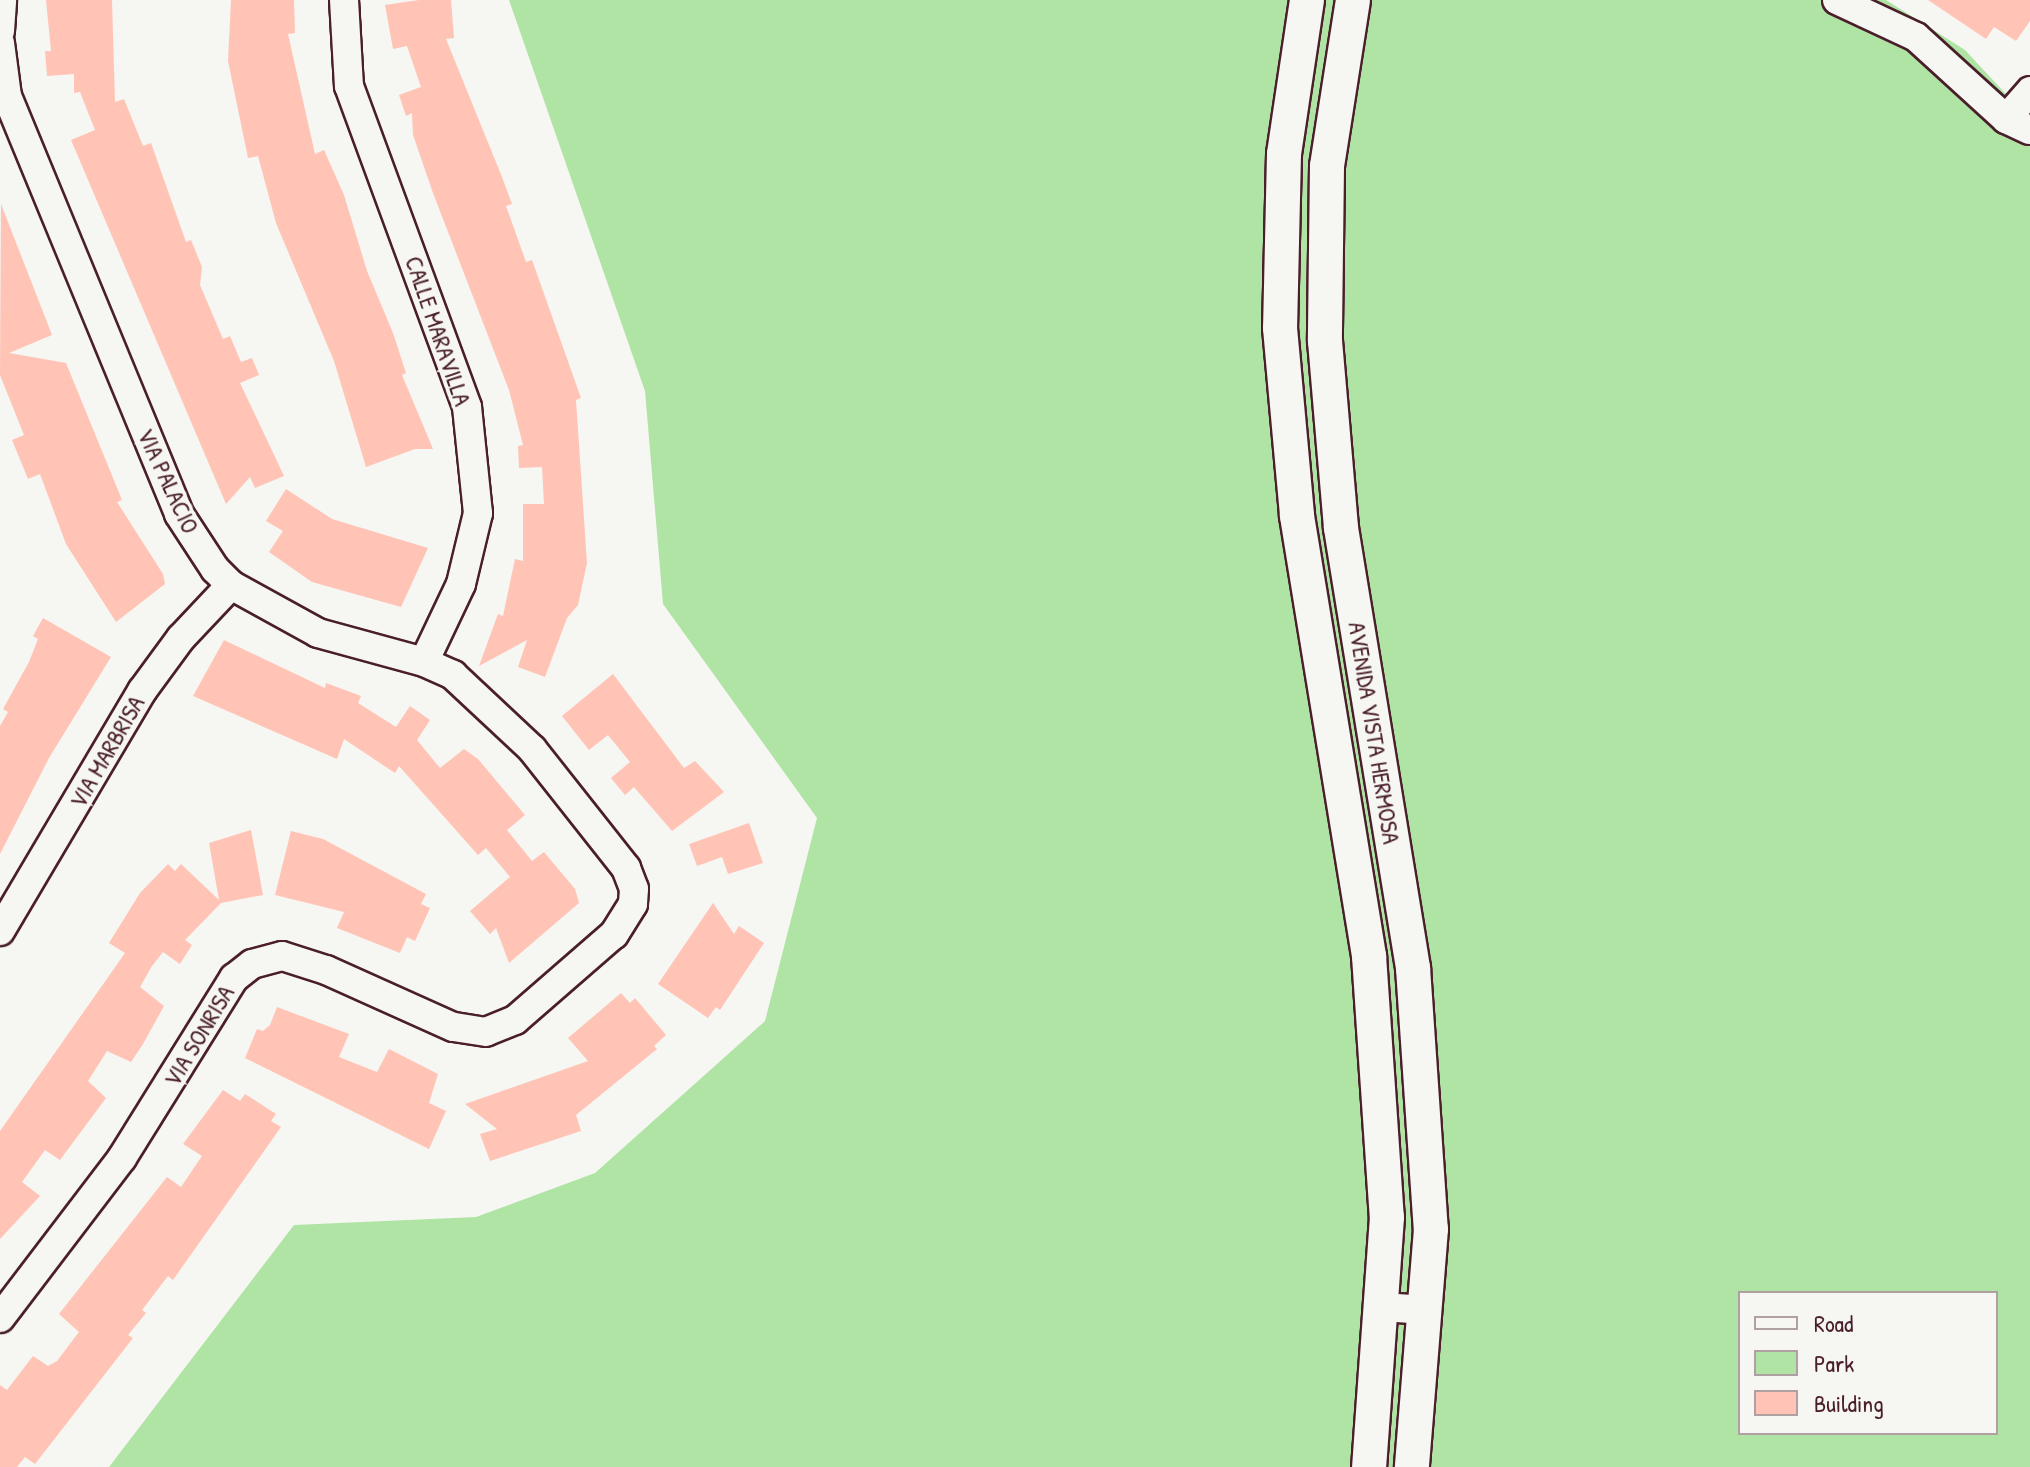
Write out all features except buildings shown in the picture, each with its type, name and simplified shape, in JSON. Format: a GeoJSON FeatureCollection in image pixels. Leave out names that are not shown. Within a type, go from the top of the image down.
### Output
{"type":"FeatureCollection","features":[{"type":"Feature","properties":{"kind":"main road","name":"AVENIDA VISTA HERMOSA"},"geometry":{"type":"LineString","coordinates":[[1307,0],[1284,154],[1280,328],[1297,516],[1369,956],[1387,1217],[1369,1467]]}},
{"type":"Feature","properties":{"kind":"main road","name":"AVENIDA VISTA HERMOSA"},"geometry":{"type":"LineString","coordinates":[[1353,0],[1327,166],[1325,341],[1341,528],[1413,968],[1431,1229],[1412,1467]]}},
{"type":"Feature","properties":{"kind":"street"},"geometry":{"type":"LineString","coordinates":[[0,31],[2,0]]}},
{"type":"Feature","properties":{"kind":"street","name":"CALLE MARAVILLA"},"geometry":{"type":"LineString","coordinates":[[344,0],[349,86],[467,407],[478,513],[461,584],[424,662]]}},
{"type":"Feature","properties":{"kind":"street"},"geometry":{"type":"LineString","coordinates":[[1837,0],[1916,37],[2018,125],[2030,91]]}},
{"type":"Feature","properties":{"kind":"street","name":"VIA PALACIO"},"geometry":{"type":"LineString","coordinates":[[0,43],[7,96],[179,514],[231,585],[318,633],[424,662],[453,675],[532,749],[626,868],[633,904]]}},
{"type":"Feature","properties":{"kind":"street","name":"VIA MARBRISA"},"geometry":{"type":"LineString","coordinates":[[0,931],[142,691],[181,638],[231,585]]}},
{"type":"Feature","properties":{"kind":"street","name":"VIA SONRISA"},"geometry":{"type":"LineString","coordinates":[[0,1318],[122,1158],[234,978],[252,964],[282,956],[326,970],[453,1027],[486,1032],[515,1020],[570,973],[614,934],[633,904]]}},
{"type":"Feature","properties":{"kind":"street"},"geometry":{"type":"LineString","coordinates":[[1382,1307],[1426,1310]]}},
{"type":"Feature","properties":{"kind":"green space"},"geometry":{"type":"Polygon","coordinates":[[[509,0],[1886,0],[1965,50],[2030,120],[2030,1467],[109,1467],[294,1225],[476,1217],[595,1173],[765,1021],[817,818],[663,604],[645,391],[509,0]]]}}]}
